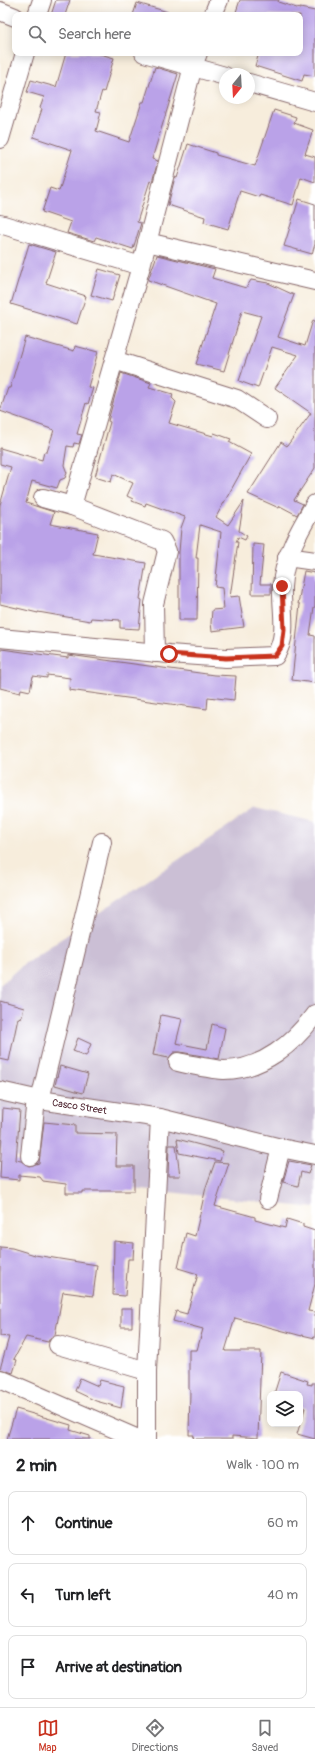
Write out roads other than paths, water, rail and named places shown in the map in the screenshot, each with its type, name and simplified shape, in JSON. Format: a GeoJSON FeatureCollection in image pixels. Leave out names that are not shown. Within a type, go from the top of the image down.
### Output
{"type":"FeatureCollection","features":[{"type":"Feature","properties":{"kind":"street"},"geometry":{"type":"LineString","coordinates":[[38,12],[42,0]]}},
{"type":"Feature","properties":{"kind":"street"},"geometry":{"type":"LineString","coordinates":[[214,12],[219,0]]}},
{"type":"Feature","properties":{"kind":"street"},"geometry":{"type":"LineString","coordinates":[[0,12],[12,15]]}},
{"type":"Feature","properties":{"kind":"street"},"geometry":{"type":"LineString","coordinates":[[0,139],[24,56]]}},
{"type":"Feature","properties":{"kind":"street"},"geometry":{"type":"LineString","coordinates":[[166,56],[195,60],[219,73]]}},
{"type":"Feature","properties":{"kind":"street"},"geometry":{"type":"LineString","coordinates":[[72,506],[141,266],[195,60]]}},
{"type":"Feature","properties":{"kind":"street"},"geometry":{"type":"LineString","coordinates":[[255,85],[315,102]]}},
{"type":"Feature","properties":{"kind":"street"},"geometry":{"type":"LineString","coordinates":[[0,224],[141,266]]}},
{"type":"Feature","properties":{"kind":"street"},"geometry":{"type":"LineString","coordinates":[[147,242],[315,281]]}},
{"type":"Feature","properties":{"kind":"street"},"geometry":{"type":"LineString","coordinates":[[114,360],[237,399],[267,419]]}},
{"type":"Feature","properties":{"kind":"street"},"geometry":{"type":"LineString","coordinates":[[43,498],[72,506],[162,541],[167,551],[154,604],[155,653]]}},
{"type":"Feature","properties":{"kind":"street"},"geometry":{"type":"LineString","coordinates":[[0,638],[155,653],[226,658],[275,656],[282,646],[284,630],[282,586],[287,556],[315,504]]}},
{"type":"Feature","properties":{"kind":"street"},"geometry":{"type":"LineString","coordinates":[[287,556],[315,561]]}},
{"type":"Feature","properties":{"kind":"street"},"geometry":{"type":"LineString","coordinates":[[30,1156],[38,1099],[102,842]]}},
{"type":"Feature","properties":{"kind":"street"},"geometry":{"type":"LineString","coordinates":[[178,1062],[222,1070],[243,1068],[264,1062],[302,1032],[315,1014]]}},
{"type":"Feature","properties":{"kind":"street","name":"Casco Street"},"geometry":{"type":"LineString","coordinates":[[0,1091],[38,1099],[160,1118],[315,1155]]}},
{"type":"Feature","properties":{"kind":"street"},"geometry":{"type":"LineString","coordinates":[[147,1439],[147,1371],[160,1118]]}},
{"type":"Feature","properties":{"kind":"street"},"geometry":{"type":"LineString","coordinates":[[268,1199],[281,1148]]}},
{"type":"Feature","properties":{"kind":"street"},"geometry":{"type":"LineString","coordinates":[[58,1345],[147,1371]]}},
{"type":"Feature","properties":{"kind":"street"},"geometry":{"type":"LineString","coordinates":[[0,1379],[138,1439]]}}]}
